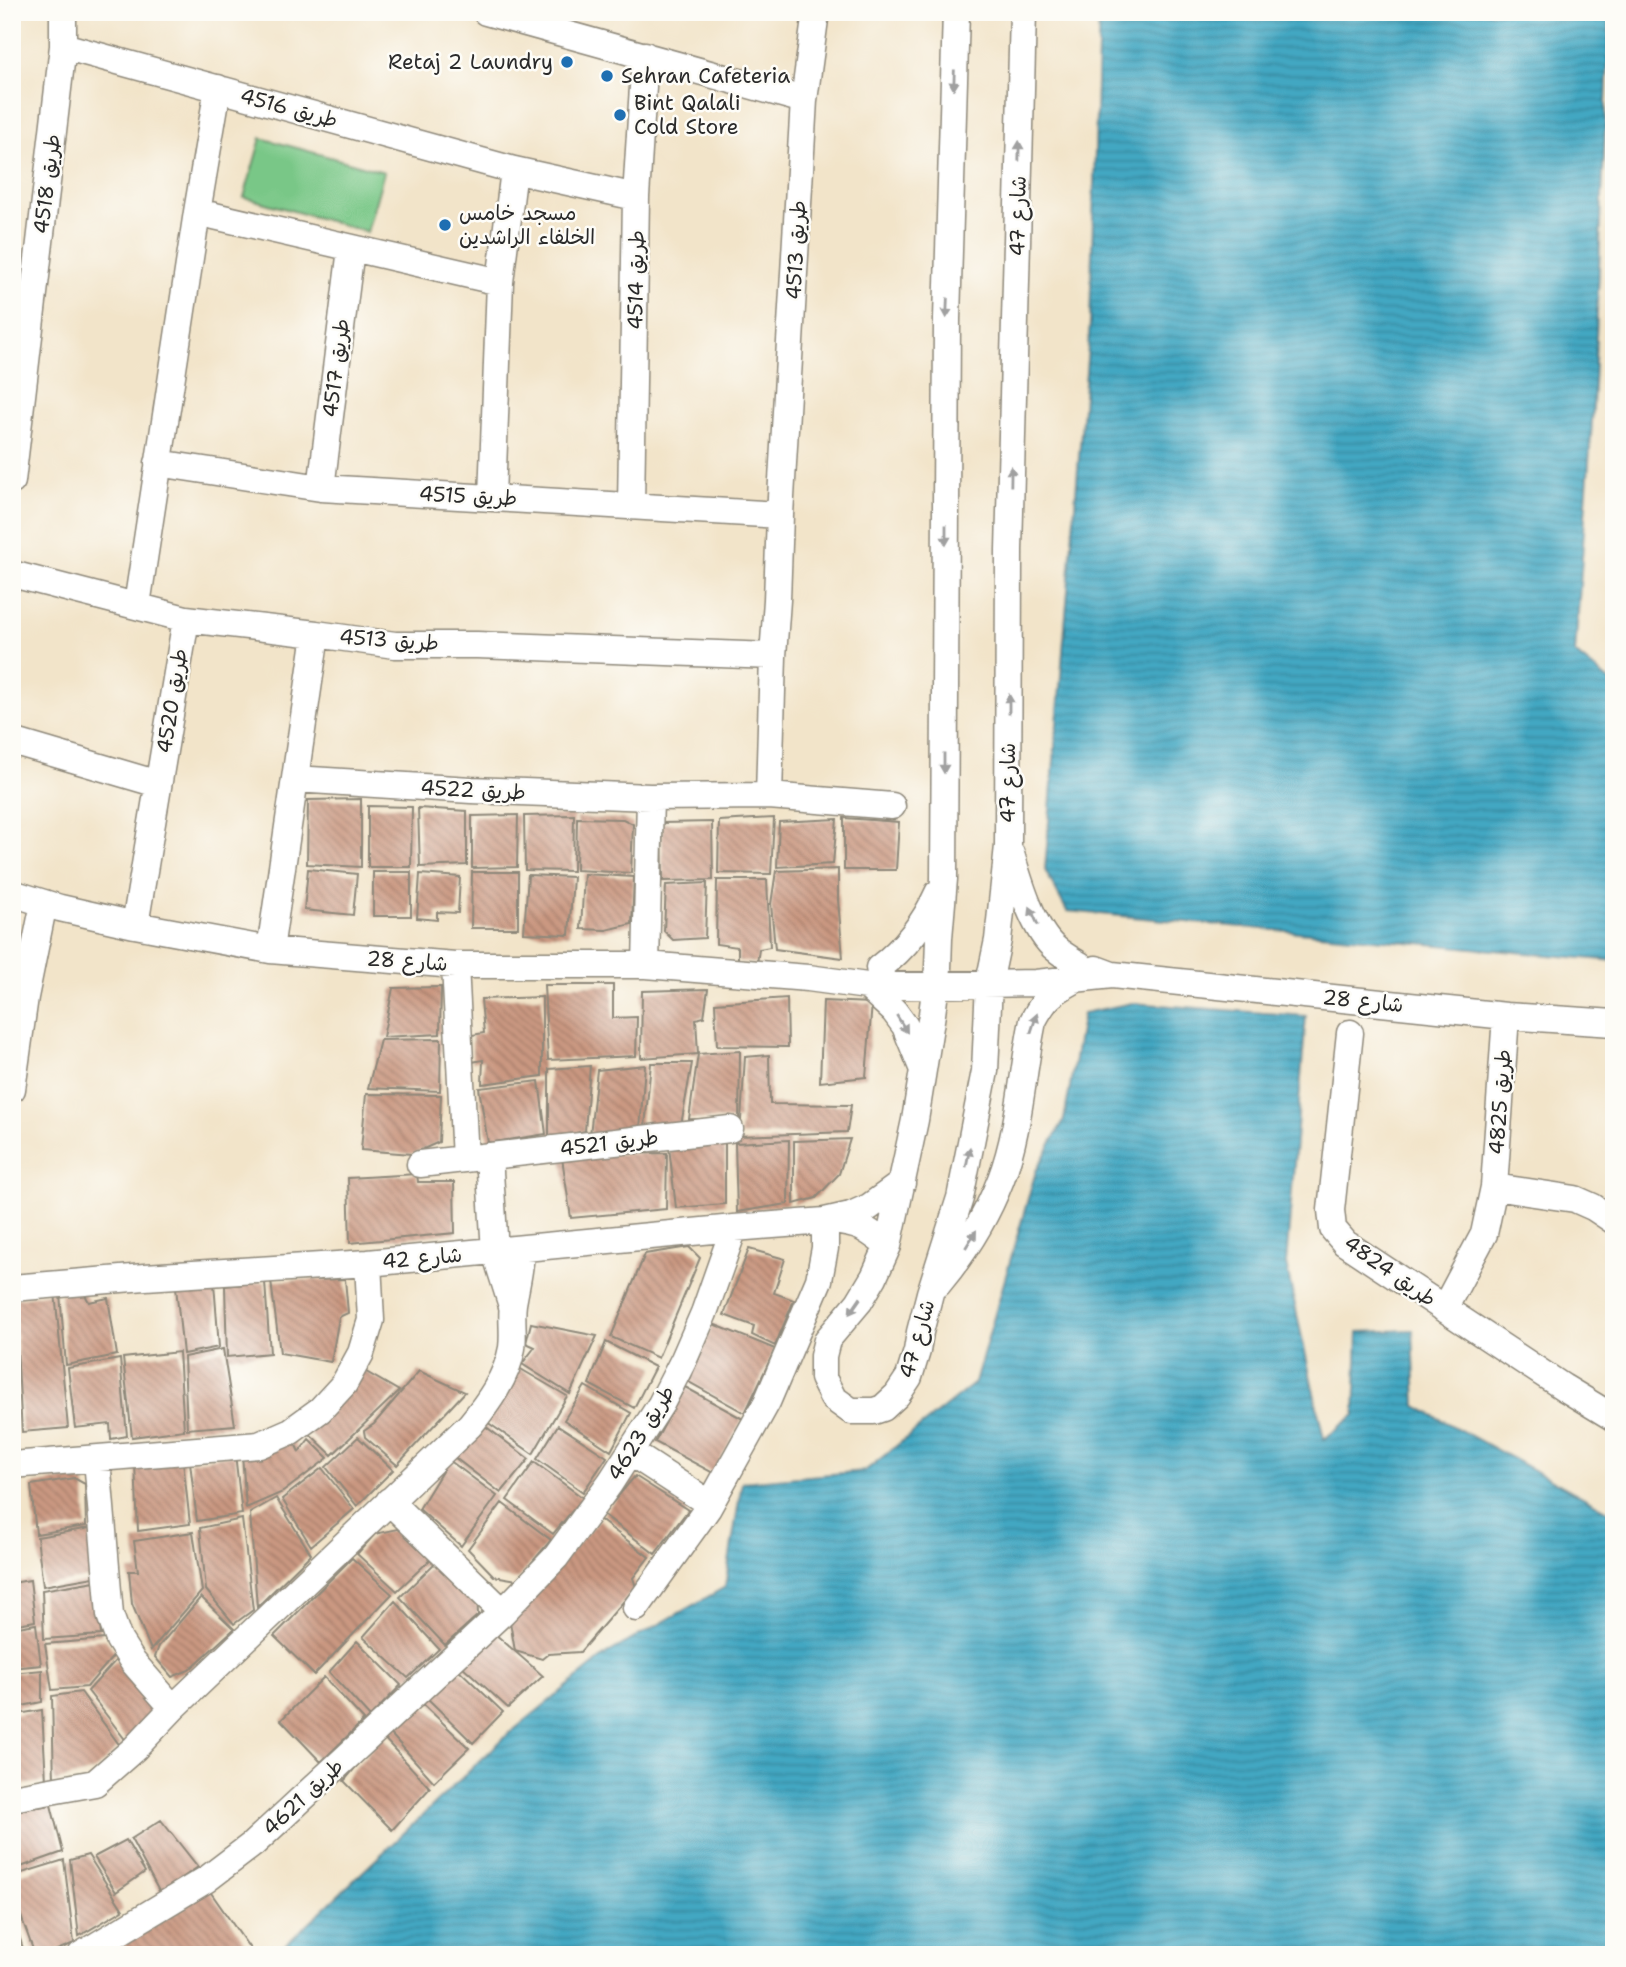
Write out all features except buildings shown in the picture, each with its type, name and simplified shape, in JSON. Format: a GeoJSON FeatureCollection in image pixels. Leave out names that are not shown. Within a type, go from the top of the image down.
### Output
{"type":"FeatureCollection","features":[{"type":"Feature","properties":{"kind":"street","name":"طريق 4518"},"geometry":{"type":"LineString","coordinates":[[12,481],[63,47],[63,12]]}},
{"type":"Feature","properties":{"kind":"street","name":"طريق 4513"},"geometry":{"type":"LineString","coordinates":[[769,796],[772,656],[804,100],[816,12]]}},
{"type":"Feature","properties":{"kind":"street","name":"شارع 47"},"geometry":{"type":"LineString","coordinates":[[956,12],[947,319],[944,879],[937,977],[923,1071],[888,1246],[864,1293],[827,1340],[823,1356],[823,1378],[833,1398],[852,1411],[874,1411],[883,1408],[898,1395],[909,1377],[918,1351],[930,1293],[960,1198],[985,1071],[991,975],[999,940],[1008,846],[1009,550],[1023,12]]}},
{"type":"Feature","properties":{"kind":"street"},"geometry":{"type":"LineString","coordinates":[[494,14],[804,100]]}},
{"type":"Feature","properties":{"kind":"street","name":"طريق 4516"},"geometry":{"type":"LineString","coordinates":[[63,47],[514,170],[636,197]]}},
{"type":"Feature","properties":{"kind":"street","name":"طريق 4514"},"geometry":{"type":"LineString","coordinates":[[631,506],[636,197],[645,55]]}},
{"type":"Feature","properties":{"kind":"street"},"geometry":{"type":"LineString","coordinates":[[136,605],[218,88]]}},
{"type":"Feature","properties":{"kind":"street"},"geometry":{"type":"LineString","coordinates":[[492,497],[500,282],[514,170]]}},
{"type":"Feature","properties":{"kind":"street"},"geometry":{"type":"LineString","coordinates":[[197,212],[500,282]]}},
{"type":"Feature","properties":{"kind":"street","name":"طريق 4517"},"geometry":{"type":"LineString","coordinates":[[321,488],[351,249]]}},
{"type":"Feature","properties":{"kind":"street","name":"طريق 4515"},"geometry":{"type":"LineString","coordinates":[[158,463],[321,488],[780,515]]}},
{"type":"Feature","properties":{"kind":"street","name":"طريق 4513"},"geometry":{"type":"LineString","coordinates":[[12,574],[186,619],[395,645],[477,645],[772,656]]}},
{"type":"Feature","properties":{"kind":"street","name":"طريق 4520"},"geometry":{"type":"LineString","coordinates":[[135,925],[186,619]]}},
{"type":"Feature","properties":{"kind":"street"},"geometry":{"type":"LineString","coordinates":[[270,950],[316,634]]}},
{"type":"Feature","properties":{"kind":"street","name":"طريق 4520"},"geometry":{"type":"LineString","coordinates":[[12,741],[158,784]]}},
{"type":"Feature","properties":{"kind":"street","name":"طريق 4522"},"geometry":{"type":"LineString","coordinates":[[295,779],[650,797],[769,796],[892,806]]}},
{"type":"Feature","properties":{"kind":"street"},"geometry":{"type":"LineString","coordinates":[[646,965],[650,797]]}},
{"type":"Feature","properties":{"kind":"street"},"geometry":{"type":"LineString","coordinates":[[930,1293],[960,1258],[984,1219],[1002,1177],[1013,1133],[1033,1021],[1040,1006],[1051,993],[1078,972],[1040,929],[1021,886],[1008,846]]}},
{"type":"Feature","properties":{"kind":"street"},"geometry":{"type":"LineString","coordinates":[[923,1071],[905,1026],[873,977],[908,942],[922,923],[944,879]]}},
{"type":"Feature","properties":{"kind":"street","name":"شارع 28"},"geometry":{"type":"LineString","coordinates":[[12,893],[135,925],[270,950],[455,965],[646,965],[808,978],[991,975],[1025,968],[1506,1016],[1614,1023]]}},
{"type":"Feature","properties":{"kind":"street"},"geometry":{"type":"LineString","coordinates":[[12,1089],[25,997],[44,903]]}},
{"type":"Feature","properties":{"kind":"street"},"geometry":{"type":"LineString","coordinates":[[455,965],[477,1158],[495,1252],[513,1307]]}},
{"type":"Feature","properties":{"kind":"street","name":"طريق 4825"},"geometry":{"type":"LineString","coordinates":[[1444,1309],[1484,1234],[1494,1187],[1506,1016]]}},
{"type":"Feature","properties":{"kind":"street","name":"طريق 4824"},"geometry":{"type":"LineString","coordinates":[[1350,1033],[1331,1210],[1333,1229],[1345,1243],[1614,1418]]}},
{"type":"Feature","properties":{"kind":"street","name":"طريق 4521"},"geometry":{"type":"LineString","coordinates":[[420,1164],[730,1129]]}},
{"type":"Feature","properties":{"kind":"street","name":"شارع 42"},"geometry":{"type":"LineString","coordinates":[[829,1221],[869,1207],[902,1183]]}},
{"type":"Feature","properties":{"kind":"street"},"geometry":{"type":"LineString","coordinates":[[1494,1187],[1576,1199],[1614,1221]]}},
{"type":"Feature","properties":{"kind":"street"},"geometry":{"type":"LineString","coordinates":[[636,1608],[710,1504],[766,1402],[819,1280],[829,1221]]}},
{"type":"Feature","properties":{"kind":"street","name":"شارع 42"},"geometry":{"type":"LineString","coordinates":[[12,1288],[368,1263],[829,1221],[865,1228],[888,1246]]}},
{"type":"Feature","properties":{"kind":"street","name":"طريق 4623"},"geometry":{"type":"LineString","coordinates":[[503,1612],[556,1557],[611,1483],[661,1404],[704,1313],[734,1228]]}},
{"type":"Feature","properties":{"kind":"street"},"geometry":{"type":"LineString","coordinates":[[12,1798],[95,1783],[135,1748],[173,1708],[470,1425],[495,1390],[512,1351],[513,1307],[521,1249]]}},
{"type":"Feature","properties":{"kind":"street"},"geometry":{"type":"LineString","coordinates":[[12,1465],[259,1445],[291,1431],[320,1410],[336,1393],[361,1353],[372,1320],[368,1263]]}},
{"type":"Feature","properties":{"kind":"street"},"geometry":{"type":"LineString","coordinates":[[631,1452],[710,1504]]}},
{"type":"Feature","properties":{"kind":"street"},"geometry":{"type":"LineString","coordinates":[[97,1459],[110,1615],[119,1640],[133,1662],[173,1708]]}},
{"type":"Feature","properties":{"kind":"street"},"geometry":{"type":"LineString","coordinates":[[389,1501],[503,1612]]}},
{"type":"Feature","properties":{"kind":"street","name":"طريق 4621"},"geometry":{"type":"LineString","coordinates":[[81,1955],[207,1879],[253,1843],[503,1612]]}},
{"type":"Feature","properties":{"kind":"green space"},"geometry":{"type":"Polygon","coordinates":[[[261,138],[384,172],[367,232],[244,197],[261,138]]]}},
{"type":"Feature","properties":{"kind":"water"},"geometry":{"type":"Polygon","coordinates":[[[1099,12],[1610,12],[1593,408],[1575,653],[1614,685],[1614,961],[1067,911],[1045,870],[1090,323],[1099,12]]]}},
{"type":"Feature","properties":{"kind":"water"},"geometry":{"type":"Polygon","coordinates":[[[1132,1003],[1306,1016],[1286,1264],[1324,1439],[1355,1415],[1358,1332],[1413,1330],[1416,1406],[1614,1514],[1614,1955],[275,1955],[505,1737],[608,1653],[725,1587],[742,1482],[865,1471],[975,1383],[1036,1171],[1064,1120],[1083,1013],[1132,1003]]]}},
{"type":"Feature","properties":{"kind":"place","name":"Retaj 2 Laundry"},"geometry":{"type":"Point","coordinates":[567,62]}},
{"type":"Feature","properties":{"kind":"place","name":"Sehran Cafeteria"},"geometry":{"type":"Point","coordinates":[607,76]}},
{"type":"Feature","properties":{"kind":"place","name":"Bint Qalali Cold Store"},"geometry":{"type":"Point","coordinates":[620,115]}},
{"type":"Feature","properties":{"kind":"place","name":"مسجد خامس الخلفاء الراشدين"},"geometry":{"type":"Point","coordinates":[445,225]}}]}
